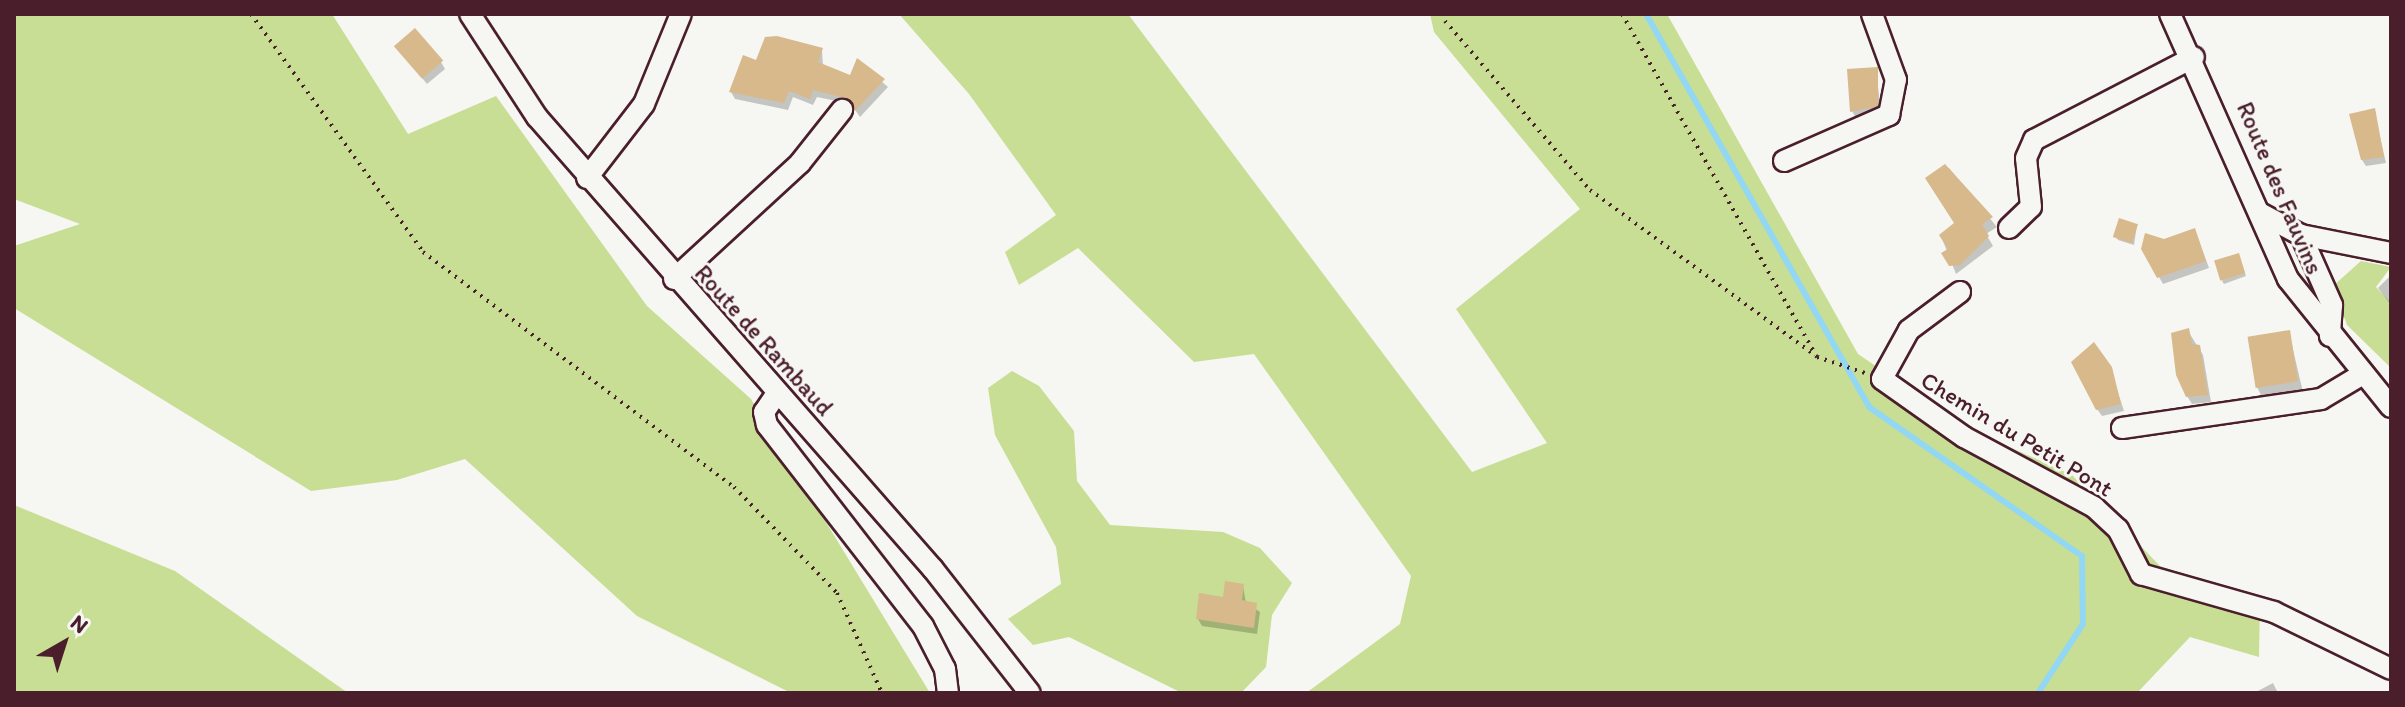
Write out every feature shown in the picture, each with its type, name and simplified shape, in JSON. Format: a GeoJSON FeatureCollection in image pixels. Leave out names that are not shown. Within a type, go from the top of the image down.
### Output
{"type":"FeatureCollection","features":[{"type":"Feature","properties":{"kind":"street","name":"Route de Rambaud"},"geometry":{"type":"LineString","coordinates":[[470,14],[505,74],[587,178],[777,393],[1030,693]]}},
{"type":"Feature","properties":{"kind":"street"},"geometry":{"type":"LineString","coordinates":[[587,178],[644,104],[681,14]]}},
{"type":"Feature","properties":{"kind":"street"},"geometry":{"type":"LineString","coordinates":[[1784,161],[1889,115],[1896,80],[1872,14]]}},
{"type":"Feature","properties":{"kind":"street","name":"Route des Fauvins"},"geometry":{"type":"LineString","coordinates":[[2170,14],[2194,57],[2288,279],[2330,336],[2391,407]]}},
{"type":"Feature","properties":{"kind":"street"},"geometry":{"type":"LineString","coordinates":[[2009,228],[2031,207],[2026,158],[2034,140],[2194,57]]}},
{"type":"Feature","properties":{"kind":"street"},"geometry":{"type":"LineString","coordinates":[[674,279],[800,163],[842,110]]}},
{"type":"Feature","properties":{"kind":"street"},"geometry":{"type":"LineString","coordinates":[[2260,213],[2301,235],[2391,253]]}},
{"type":"Feature","properties":{"kind":"street"},"geometry":{"type":"LineString","coordinates":[[2301,235],[2332,305],[2330,336]]}},
{"type":"Feature","properties":{"kind":"street","name":"Chemin du Petit Pont"},"geometry":{"type":"LineString","coordinates":[[1960,292],[1909,330],[1882,379],[1964,437],[2094,507],[2118,529],[2141,574],[2274,612],[2391,669]]}},
{"type":"Feature","properties":{"kind":"street"},"geometry":{"type":"LineString","coordinates":[[2122,428],[2321,399],[2363,374]]}},
{"type":"Feature","properties":{"kind":"street"},"geometry":{"type":"LineString","coordinates":[[777,393],[764,412],[767,425],[923,626],[945,669],[948,693]]}},
{"type":"Feature","properties":{"kind":"path"},"geometry":{"type":"LineString","coordinates":[[251,14],[423,252],[734,487],[837,593],[882,693]]}},
{"type":"Feature","properties":{"kind":"path"},"geometry":{"type":"LineString","coordinates":[[1622,14],[1817,357]]}},
{"type":"Feature","properties":{"kind":"path"},"geometry":{"type":"LineString","coordinates":[[1445,21],[1590,190],[1817,357],[1858,370]]}},
{"type":"Feature","properties":{"kind":"green space"},"geometry":{"type":"Polygon","coordinates":[[[14,14],[332,14],[408,134],[496,96],[647,306],[751,399],[930,693],[791,693],[637,616],[465,459],[397,480],[311,491],[14,308],[14,246],[80,224],[14,199],[14,14]]]}},
{"type":"Feature","properties":{"kind":"green space"},"geometry":{"type":"Polygon","coordinates":[[[899,14],[1128,14],[1472,472],[1547,443],[1456,309],[1580,209],[1434,32],[1430,14],[1667,14],[1858,354],[1965,427],[2072,475],[2160,566],[2260,600],[2259,657],[2190,637],[2137,693],[1306,693],[1400,624],[1411,576],[1254,354],[1194,362],[1078,248],[1019,285],[1005,252],[1056,215],[969,94],[899,14]]]}},
{"type":"Feature","properties":{"kind":"green space"},"geometry":{"type":"Polygon","coordinates":[[[2361,261],[2391,267],[2376,287],[2391,303],[2391,368],[2347,325],[2333,286],[2361,261]]]}},
{"type":"Feature","properties":{"kind":"green space"},"geometry":{"type":"Polygon","coordinates":[[[1012,371],[1039,386],[1074,431],[1077,481],[1110,525],[1223,532],[1260,548],[1292,583],[1272,615],[1266,667],[1241,693],[1182,693],[1069,637],[1033,645],[1008,619],[1061,584],[1056,547],[995,435],[988,388],[1012,371]]]}},
{"type":"Feature","properties":{"kind":"green space"},"geometry":{"type":"Polygon","coordinates":[[[14,505],[175,571],[348,693],[14,693],[14,505]]]}},
{"type":"Feature","properties":{"kind":"building"},"geometry":{"type":"Polygon","coordinates":[[[415,28],[443,60],[422,79],[394,46],[415,28]]]}},
{"type":"Feature","properties":{"kind":"building"},"geometry":{"type":"Polygon","coordinates":[[[777,36],[823,48],[818,62],[850,75],[857,58],[885,79],[855,111],[849,99],[813,90],[810,99],[789,91],[784,103],[729,92],[743,55],[756,60],[765,37],[777,36]]]}},
{"type":"Feature","properties":{"kind":"building"},"geometry":{"type":"Polygon","coordinates":[[[1878,67],[1878,106],[1850,112],[1847,69],[1878,67]]]}},
{"type":"Feature","properties":{"kind":"building"},"geometry":{"type":"Polygon","coordinates":[[[2375,108],[2384,157],[2361,160],[2349,114],[2375,108]]]}},
{"type":"Feature","properties":{"kind":"building"},"geometry":{"type":"Polygon","coordinates":[[[1945,164],[1993,217],[1982,224],[1989,236],[1960,265],[1949,266],[1941,253],[1948,249],[1939,235],[1954,223],[1925,178],[1945,164]]]}},
{"type":"Feature","properties":{"kind":"building"},"geometry":{"type":"Polygon","coordinates":[[[2119,218],[2138,224],[2132,243],[2113,237],[2119,218]]]}},
{"type":"Feature","properties":{"kind":"building"},"geometry":{"type":"Polygon","coordinates":[[[2195,228],[2206,261],[2157,278],[2141,249],[2145,233],[2164,239],[2195,228]]]}},
{"type":"Feature","properties":{"kind":"building"},"geometry":{"type":"Polygon","coordinates":[[[2239,253],[2245,273],[2220,281],[2214,261],[2239,253]]]}},
{"type":"Feature","properties":{"kind":"building"},"geometry":{"type":"Polygon","coordinates":[[[2189,328],[2192,344],[2200,345],[2208,395],[2186,397],[2176,375],[2171,333],[2189,328]]]}},
{"type":"Feature","properties":{"kind":"building"},"geometry":{"type":"Polygon","coordinates":[[[2290,330],[2298,381],[2256,388],[2248,337],[2290,330]]]}},
{"type":"Feature","properties":{"kind":"building"},"geometry":{"type":"Polygon","coordinates":[[[2094,342],[2112,367],[2121,404],[2096,410],[2071,362],[2094,342]]]}},
{"type":"Feature","properties":{"kind":"building"},"geometry":{"type":"Polygon","coordinates":[[[1225,581],[1244,584],[1242,600],[1257,603],[1254,628],[1196,619],[1199,593],[1223,597],[1225,581]]]}},
{"type":"Feature","properties":{"kind":"waterway"},"geometry":{"type":"LineString","coordinates":[[1646,14],[1869,407],[2082,556],[2083,624],[2038,693]]}}]}
